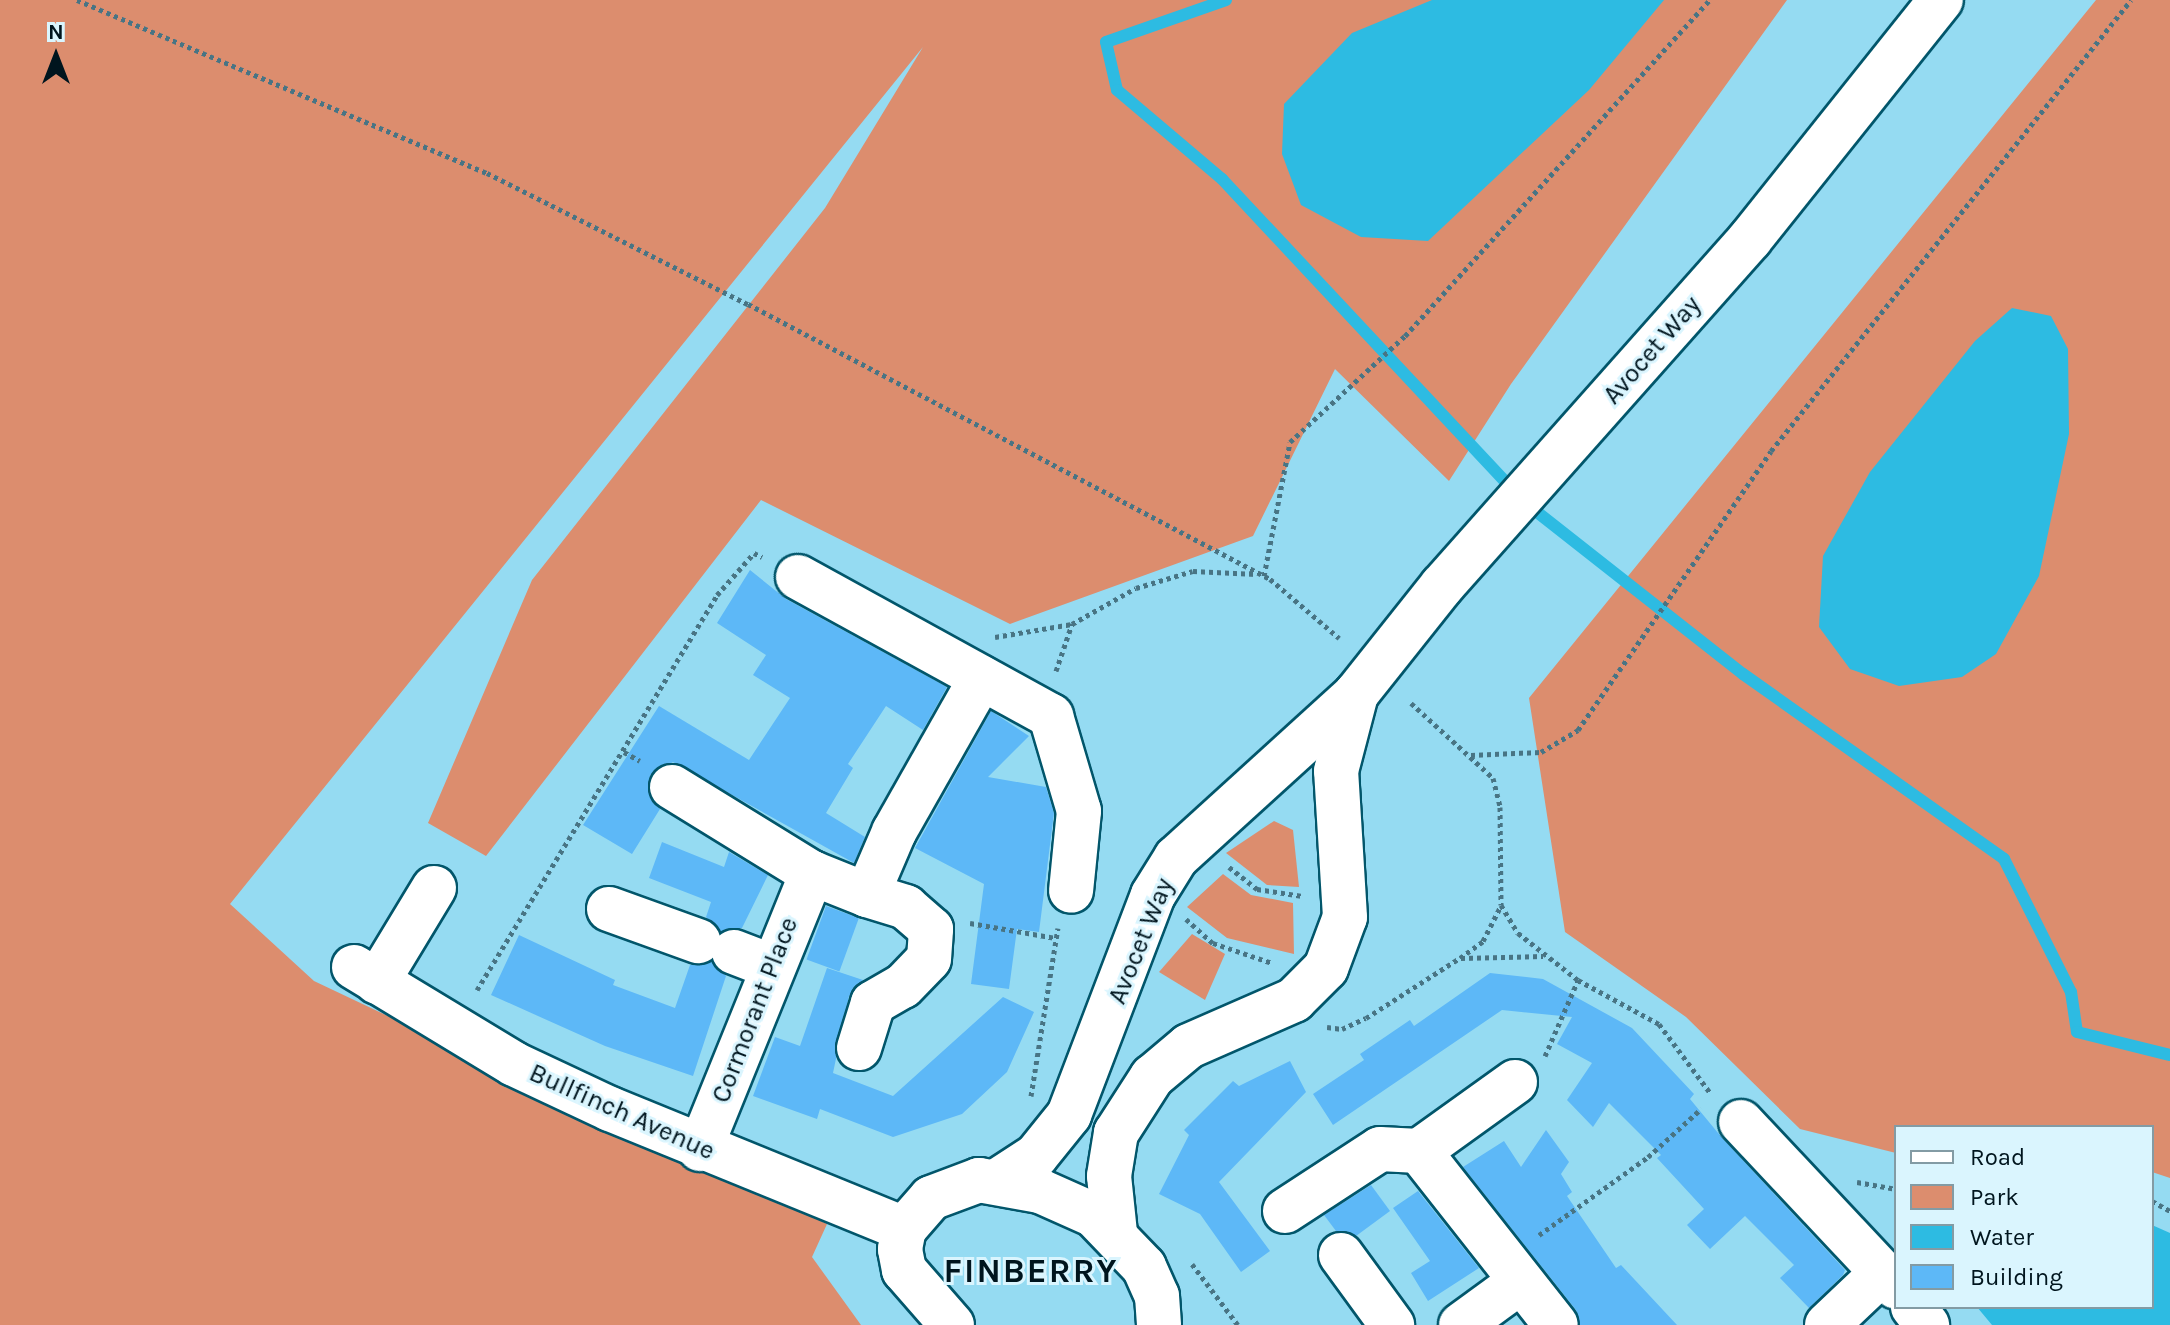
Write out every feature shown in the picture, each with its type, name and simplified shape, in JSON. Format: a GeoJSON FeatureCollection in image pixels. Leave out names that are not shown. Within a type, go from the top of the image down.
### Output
{"type":"FeatureCollection","features":[{"type":"Feature","properties":{"kind":"street","name":"Avocet Way"},"geometry":{"type":"LineString","coordinates":[[999,1180],[1036,1156],[1069,1115],[1153,895],[1198,834],[1356,694],[1442,586],[1750,239],[1941,0]]}},
{"type":"Feature","properties":{"kind":"street"},"geometry":{"type":"LineString","coordinates":[[798,577],[942,660],[1051,716],[1079,811],[1071,891]]}},
{"type":"Feature","properties":{"kind":"street"},"geometry":{"type":"LineString","coordinates":[[867,895],[894,832],[981,678]]}},
{"type":"Feature","properties":{"kind":"street","name":"Avocet Way"},"geometry":{"type":"LineString","coordinates":[[1115,1233],[1109,1176],[1116,1133],[1152,1077],[1189,1046],[1294,1000],[1326,968],[1342,933],[1345,886],[1336,771],[1356,694]]}},
{"type":"Feature","properties":{"kind":"street"},"geometry":{"type":"LineString","coordinates":[[672,787],[812,873],[906,907],[931,929],[929,959],[903,986],[873,1003],[859,1048]]}},
{"type":"Feature","properties":{"kind":"street","name":"Cormorant Place"},"geometry":{"type":"LineString","coordinates":[[700,1149],[734,953],[812,873]]}},
{"type":"Feature","properties":{"kind":"street","name":"Bullfinch Avenue"},"geometry":{"type":"LineString","coordinates":[[434,888],[366,975],[514,1064],[700,1149],[904,1229]]}},
{"type":"Feature","properties":{"kind":"street"},"geometry":{"type":"LineString","coordinates":[[609,909],[734,953]]}},
{"type":"Feature","properties":{"kind":"street"},"geometry":{"type":"LineString","coordinates":[[1285,1211],[1380,1149],[1419,1151],[1515,1082]]}},
{"type":"Feature","properties":{"kind":"street"},"geometry":{"type":"LineString","coordinates":[[1728,1112],[1890,1280],[1827,1325]]}},
{"type":"Feature","properties":{"kind":"street"},"geometry":{"type":"LineString","coordinates":[[1419,1151],[1556,1325]]}},
{"type":"Feature","properties":{"kind":"street"},"geometry":{"type":"LineString","coordinates":[[952,1325],[904,1270],[904,1229],[931,1198],[979,1180],[999,1180],[1067,1201],[1115,1233],[1134,1252],[1157,1296],[1159,1325]]}},
{"type":"Feature","properties":{"kind":"street"},"geometry":{"type":"LineString","coordinates":[[1341,1255],[1392,1325]]}},
{"type":"Feature","properties":{"kind":"street"},"geometry":{"type":"LineString","coordinates":[[1461,1325],[1512,1272]]}},
{"type":"Feature","properties":{"kind":"street"},"geometry":{"type":"LineString","coordinates":[[1915,1309],[1927,1325]]}},
{"type":"Feature","properties":{"kind":"path"},"geometry":{"type":"LineString","coordinates":[[77,0],[487,173],[1267,578],[1339,638]]}},
{"type":"Feature","properties":{"kind":"path"},"geometry":{"type":"LineString","coordinates":[[1267,578],[1290,442],[1405,336],[1710,0]]}},
{"type":"Feature","properties":{"kind":"path"},"geometry":{"type":"LineString","coordinates":[[1471,755],[1541,752],[1578,730],[1672,588],[1905,279],[2131,0]]}},
{"type":"Feature","properties":{"kind":"path"},"geometry":{"type":"LineString","coordinates":[[477,990],[717,595],[754,553],[798,577]]}},
{"type":"Feature","properties":{"kind":"path"},"geometry":{"type":"LineString","coordinates":[[942,660],[959,642],[1072,624],[1136,588],[1193,571],[1267,578]]}},
{"type":"Feature","properties":{"kind":"path"},"geometry":{"type":"LineString","coordinates":[[1051,716],[1056,667],[1072,624]]}},
{"type":"Feature","properties":{"kind":"path"},"geometry":{"type":"LineString","coordinates":[[1319,1018],[1342,1029],[1460,958],[1483,941],[1501,905],[1500,807],[1493,778],[1411,703]]}},
{"type":"Feature","properties":{"kind":"path"},"geometry":{"type":"LineString","coordinates":[[1198,834],[1237,874],[1270,893],[1305,896],[1345,886]]}},
{"type":"Feature","properties":{"kind":"path"},"geometry":{"type":"LineString","coordinates":[[1028,1094],[1048,1022],[1056,938],[1071,891]]}},
{"type":"Feature","properties":{"kind":"path"},"geometry":{"type":"LineString","coordinates":[[1153,895],[1213,943],[1269,962],[1326,968]]}},
{"type":"Feature","properties":{"kind":"path"},"geometry":{"type":"LineString","coordinates":[[1501,905],[1543,956],[1578,980],[1659,1024],[1728,1112]]}},
{"type":"Feature","properties":{"kind":"path"},"geometry":{"type":"LineString","coordinates":[[931,929],[948,919],[1056,938]]}},
{"type":"Feature","properties":{"kind":"path"},"geometry":{"type":"LineString","coordinates":[[1460,958],[1543,956]]}},
{"type":"Feature","properties":{"kind":"path"},"geometry":{"type":"LineString","coordinates":[[1515,1082],[1542,1064],[1578,980]]}},
{"type":"Feature","properties":{"kind":"path"},"geometry":{"type":"LineString","coordinates":[[1512,1272],[1648,1157],[1690,1115],[1728,1112]]}},
{"type":"Feature","properties":{"kind":"green space"},"geometry":{"type":"Polygon","coordinates":[[[0,0],[1787,0],[1511,384],[1449,481],[1335,369],[1253,536],[1010,624],[761,500],[486,856],[428,823],[532,580],[825,208],[923,47],[230,904],[314,981],[827,1224],[812,1257],[861,1325],[0,1325],[0,0]]]}},
{"type":"Feature","properties":{"kind":"green space"},"geometry":{"type":"Polygon","coordinates":[[[2096,0],[2170,0],[2170,1178],[2154,1173],[2154,1125],[1894,1125],[1894,1152],[1800,1129],[1686,1017],[1565,932],[1529,698],[2096,0]]]}},
{"type":"Feature","properties":{"kind":"green space"},"geometry":{"type":"Polygon","coordinates":[[[1274,821],[1293,830],[1299,887],[1267,885],[1226,853],[1274,821]]]}},
{"type":"Feature","properties":{"kind":"green space"},"geometry":{"type":"Polygon","coordinates":[[[1223,874],[1251,895],[1293,903],[1294,954],[1227,938],[1187,907],[1223,874]]]}},
{"type":"Feature","properties":{"kind":"green space"},"geometry":{"type":"Polygon","coordinates":[[[1192,934],[1225,954],[1205,1000],[1159,972],[1192,934]]]}},
{"type":"Feature","properties":{"kind":"water"},"geometry":{"type":"Polygon","coordinates":[[[1432,0],[1664,0],[1589,90],[1428,241],[1361,237],[1301,205],[1282,154],[1284,104],[1352,33],[1432,0]]]}},
{"type":"Feature","properties":{"kind":"water"},"geometry":{"type":"Polygon","coordinates":[[[2012,308],[2051,316],[2068,349],[2069,434],[2039,576],[1996,654],[1962,677],[1899,686],[1850,669],[1819,627],[1823,556],[1870,472],[1975,341],[2012,308]]]}},
{"type":"Feature","properties":{"kind":"water"},"geometry":{"type":"Polygon","coordinates":[[[2154,1226],[2170,1233],[2170,1325],[1992,1325],[1979,1309],[2154,1309],[2154,1226]]]}},
{"type":"Feature","properties":{"kind":"building"},"geometry":{"type":"Polygon","coordinates":[[[750,570],[786,599],[947,687],[923,730],[886,706],[848,764],[853,768],[826,813],[865,837],[854,863],[673,762],[650,775],[650,798],[660,809],[632,854],[583,825],[659,706],[749,760],[790,698],[753,675],[766,655],[717,623],[750,570]]]}},
{"type":"Feature","properties":{"kind":"building"},"geometry":{"type":"Polygon","coordinates":[[[991,711],[1029,736],[988,777],[1046,787],[1054,813],[1039,932],[1017,929],[1009,989],[971,984],[984,884],[915,848],[991,711]]]}},
{"type":"Feature","properties":{"kind":"building"},"geometry":{"type":"Polygon","coordinates":[[[662,842],[724,867],[729,852],[768,875],[742,928],[720,932],[706,917],[711,902],[649,878],[662,842]]]}},
{"type":"Feature","properties":{"kind":"building"},"geometry":{"type":"Polygon","coordinates":[[[826,906],[859,918],[839,972],[807,960],[826,906]]]}},
{"type":"Feature","properties":{"kind":"building"},"geometry":{"type":"Polygon","coordinates":[[[519,935],[615,980],[613,985],[675,1008],[690,965],[712,961],[726,976],[693,1076],[605,1046],[491,995],[519,935]]]}},
{"type":"Feature","properties":{"kind":"building"},"geometry":{"type":"Polygon","coordinates":[[[827,968],[863,980],[849,996],[833,1073],[893,1096],[1003,997],[1034,1012],[1007,1072],[962,1114],[893,1137],[820,1109],[817,1119],[753,1096],[775,1037],[800,1046],[827,968]]]}},
{"type":"Feature","properties":{"kind":"building"},"geometry":{"type":"Polygon","coordinates":[[[1490,973],[1543,979],[1632,1028],[1694,1094],[1690,1099],[1723,1139],[1845,1270],[1843,1275],[1809,1308],[1780,1278],[1794,1265],[1745,1216],[1710,1249],[1687,1225],[1704,1209],[1657,1158],[1661,1155],[1609,1103],[1593,1127],[1567,1100],[1592,1063],[1557,1044],[1572,1017],[1502,1010],[1333,1125],[1313,1094],[1364,1060],[1360,1054],[1410,1020],[1414,1026],[1490,973]]]}},
{"type":"Feature","properties":{"kind":"building"},"geometry":{"type":"Polygon","coordinates":[[[1290,1061],[1306,1092],[1219,1182],[1270,1251],[1241,1272],[1200,1214],[1159,1194],[1189,1135],[1184,1130],[1233,1081],[1239,1086],[1290,1061]]]}},
{"type":"Feature","properties":{"kind":"building"},"geometry":{"type":"Polygon","coordinates":[[[1546,1130],[1569,1162],[1561,1174],[1572,1192],[1567,1196],[1616,1268],[1621,1265],[1677,1325],[1580,1325],[1576,1310],[1463,1167],[1504,1141],[1521,1167],[1546,1130]]]}},
{"type":"Feature","properties":{"kind":"building"},"geometry":{"type":"Polygon","coordinates":[[[1371,1185],[1390,1211],[1356,1236],[1336,1231],[1324,1215],[1371,1185]]]}},
{"type":"Feature","properties":{"kind":"building"},"geometry":{"type":"Polygon","coordinates":[[[1418,1191],[1479,1268],[1428,1301],[1411,1273],[1430,1261],[1393,1208],[1418,1191]]]}},
{"type":"Feature","properties":{"kind":"waterway"},"geometry":{"type":"LineString","coordinates":[[1226,0],[1106,42],[1117,90],[1222,179],[1523,501],[1743,674],[2004,859],[2071,992],[2077,1032],[2170,1055]]}},
{"type":"Feature","properties":{"kind":"district","name":"FINBERRY"},"geometry":{"type":"Point","coordinates":[1031,1272]}}]}
